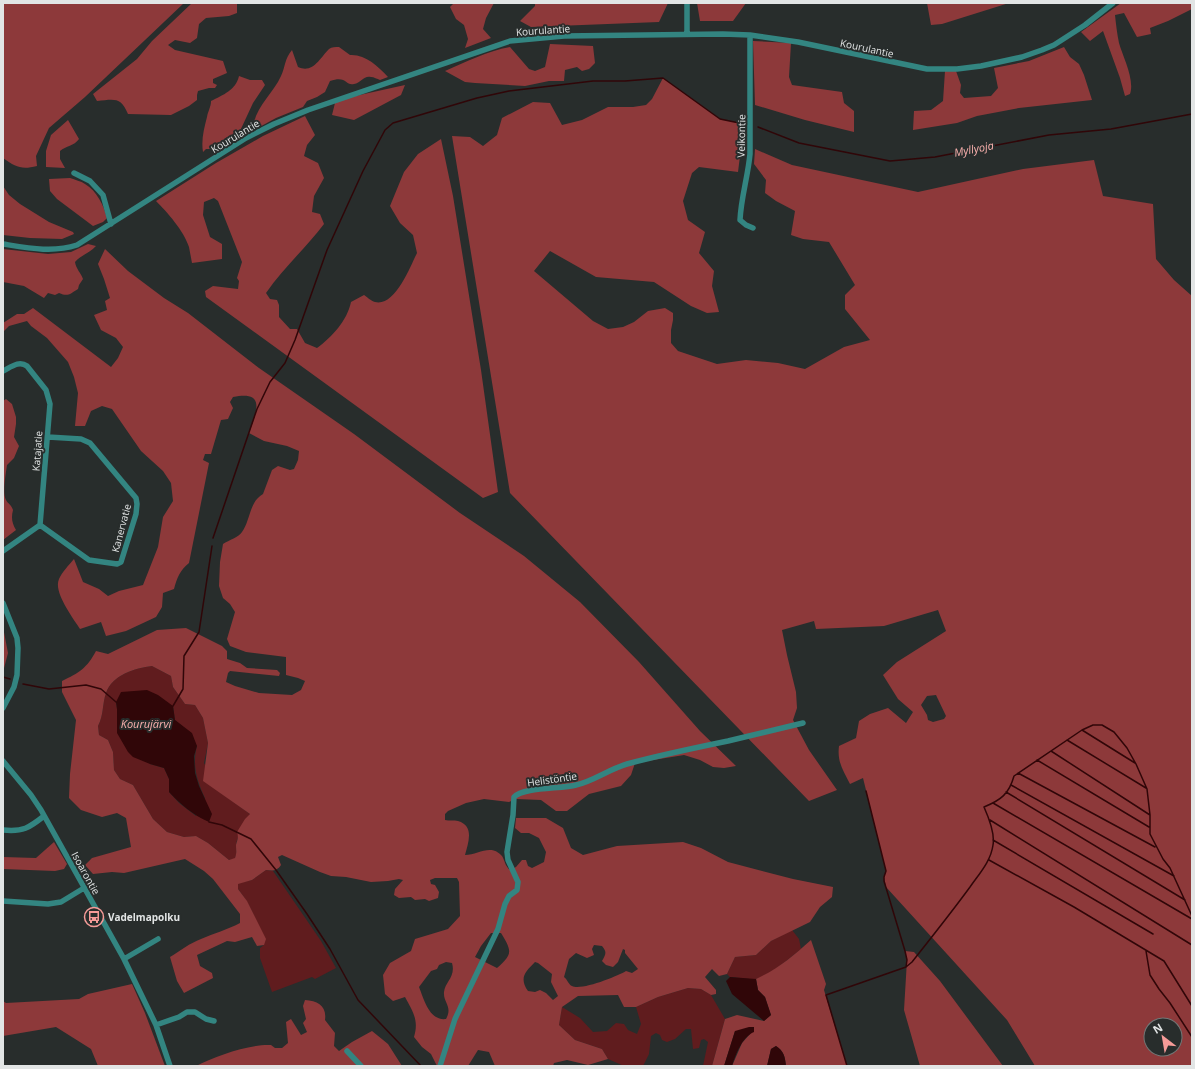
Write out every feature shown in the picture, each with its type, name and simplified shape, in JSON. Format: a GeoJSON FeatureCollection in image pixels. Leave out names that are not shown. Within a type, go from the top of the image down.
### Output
{"type":"FeatureCollection","features":[{"type":"Feature","properties":{"kind":"street"},"geometry":{"type":"LineString","coordinates":[[687,3],[687,34]]}},
{"type":"Feature","properties":{"kind":"street","name":"Kourulantie"},"geometry":{"type":"LineString","coordinates":[[3,244],[56,250],[67,248],[89,238],[246,138],[274,124],[308,110],[510,41],[564,36],[687,34],[750,35],[798,42],[927,69],[957,69],[1009,60],[1054,45],[1114,3]]}},
{"type":"Feature","properties":{"kind":"street","name":"Veikontie"},"geometry":{"type":"LineString","coordinates":[[750,35],[750,154],[740,220],[753,228]]}},
{"type":"Feature","properties":{"kind":"street"},"geometry":{"type":"LineString","coordinates":[[74,173],[90,181],[103,195],[111,224]]}},
{"type":"Feature","properties":{"kind":"street","name":"Katajatie"},"geometry":{"type":"LineString","coordinates":[[3,371],[16,364],[24,364],[27,366],[46,390],[50,404],[40,525]]}},
{"type":"Feature","properties":{"kind":"street","name":"Kanervatie"},"geometry":{"type":"LineString","coordinates":[[40,525],[89,560],[117,564],[121,562],[136,514],[137,504],[136,498],[132,491],[122,482],[90,443],[81,439],[48,437]]}},
{"type":"Feature","properties":{"kind":"street"},"geometry":{"type":"LineString","coordinates":[[3,551],[40,525]]}},
{"type":"Feature","properties":{"kind":"street"},"geometry":{"type":"LineString","coordinates":[[3,602],[17,638],[18,648],[17,675],[14,687],[3,708]]}},
{"type":"Feature","properties":{"kind":"street","name":"Helistöntie"},"geometry":{"type":"LineString","coordinates":[[440,1066],[455,1019],[498,929],[504,904],[509,896],[517,890],[518,882],[508,860],[507,852],[513,815],[514,797],[516,795],[535,790],[576,785],[587,782],[630,763],[803,723]]}},
{"type":"Feature","properties":{"kind":"street","name":"Isoarontie"},"geometry":{"type":"LineString","coordinates":[[3,761],[31,795],[44,816],[124,959],[156,1025],[170,1066]]}},
{"type":"Feature","properties":{"kind":"street"},"geometry":{"type":"LineString","coordinates":[[3,830],[17,831],[31,826],[44,816]]}},
{"type":"Feature","properties":{"kind":"street"},"geometry":{"type":"LineString","coordinates":[[3,901],[48,904],[61,902],[84,888]]}},
{"type":"Feature","properties":{"kind":"street"},"geometry":{"type":"LineString","coordinates":[[124,959],[158,939]]}},
{"type":"Feature","properties":{"kind":"street"},"geometry":{"type":"LineString","coordinates":[[156,1025],[179,1017],[187,1012],[195,1012],[206,1019],[214,1021]]}},
{"type":"Feature","properties":{"kind":"street"},"geometry":{"type":"LineString","coordinates":[[347,1051],[361,1066]]}},
{"type":"Feature","properties":{"kind":"shaded area"},"geometry":{"type":"Polygon","coordinates":[[[3,3],[184,3],[85,97],[49,128],[36,156],[37,166],[23,168],[15,166],[3,158],[3,3]]]}},
{"type":"Feature","properties":{"kind":"shaded area"},"geometry":{"type":"Polygon","coordinates":[[[192,3],[237,3],[237,13],[229,16],[206,18],[199,24],[197,38],[190,43],[175,40],[168,45],[175,50],[223,61],[227,73],[213,79],[213,83],[217,85],[215,88],[198,91],[197,100],[171,115],[128,114],[123,105],[117,100],[97,101],[93,94],[137,59],[152,41],[192,3]]]}},
{"type":"Feature","properties":{"kind":"shaded area"},"geometry":{"type":"Polygon","coordinates":[[[454,3],[494,3],[486,18],[483,29],[491,38],[465,48],[468,39],[464,25],[456,19],[450,7],[454,3]]]}},
{"type":"Feature","properties":{"kind":"shaded area"},"geometry":{"type":"Polygon","coordinates":[[[535,3],[668,3],[659,22],[531,27],[520,21],[535,6],[535,3]]]}},
{"type":"Feature","properties":{"kind":"shaded area"},"geometry":{"type":"Polygon","coordinates":[[[697,3],[746,3],[733,21],[700,21],[697,3]]]}},
{"type":"Feature","properties":{"kind":"shaded area"},"geometry":{"type":"Polygon","coordinates":[[[927,3],[1009,3],[942,24],[931,25],[927,3]]]}},
{"type":"Feature","properties":{"kind":"shaded area"},"geometry":{"type":"Polygon","coordinates":[[[1121,3],[1192,3],[1192,9],[1150,28],[1151,34],[1137,37],[1124,13],[1115,15],[1119,43],[1128,68],[1131,82],[1130,94],[1125,96],[1103,31],[1090,41],[1081,32],[1121,3]]]}},
{"type":"Feature","properties":{"kind":"shaded area"},"geometry":{"type":"Polygon","coordinates":[[[753,41],[791,43],[789,77],[792,85],[842,92],[844,103],[854,111],[854,132],[805,120],[755,105],[753,41]]]}},
{"type":"Feature","properties":{"kind":"shaded area"},"geometry":{"type":"Polygon","coordinates":[[[550,44],[593,46],[595,63],[589,69],[582,71],[577,67],[565,70],[564,81],[549,81],[525,86],[465,82],[445,71],[485,54],[510,47],[529,69],[535,71],[545,67],[550,44]]]}},
{"type":"Feature","properties":{"kind":"shaded area"},"geometry":{"type":"Polygon","coordinates":[[[332,47],[339,47],[350,55],[361,56],[371,62],[388,77],[380,80],[372,77],[366,77],[354,84],[349,84],[340,79],[330,81],[325,92],[307,101],[303,107],[276,118],[254,130],[254,120],[261,107],[278,83],[292,50],[298,67],[303,69],[312,67],[316,64],[332,47]]]}},
{"type":"Feature","properties":{"kind":"shaded area"},"geometry":{"type":"Polygon","coordinates":[[[1064,47],[1070,57],[1079,64],[1092,100],[1019,108],[977,116],[957,123],[913,130],[914,111],[931,110],[943,101],[945,71],[956,71],[961,85],[960,93],[964,98],[991,96],[998,88],[994,68],[1029,61],[1064,47]]]}},
{"type":"Feature","properties":{"kind":"shaded area"},"geometry":{"type":"Polygon","coordinates":[[[239,76],[250,80],[262,80],[265,85],[253,103],[240,131],[211,149],[206,149],[203,152],[203,134],[211,101],[232,88],[239,76]]]}},
{"type":"Feature","properties":{"kind":"shaded area"},"geometry":{"type":"Polygon","coordinates":[[[663,78],[720,119],[744,124],[738,172],[699,167],[692,173],[683,201],[688,220],[705,232],[699,253],[714,271],[712,286],[719,312],[707,313],[691,306],[654,282],[596,277],[550,251],[534,271],[593,321],[608,329],[623,327],[634,322],[648,311],[665,308],[673,313],[671,343],[678,351],[717,364],[746,360],[778,363],[805,369],[844,347],[870,340],[845,309],[845,295],[855,285],[829,242],[803,239],[791,235],[795,211],[776,201],[765,193],[766,180],[754,164],[755,149],[792,165],[918,192],[1023,169],[1094,160],[1103,196],[1153,204],[1156,259],[1174,280],[1192,296],[1192,1066],[1035,1066],[1007,1020],[886,887],[884,877],[886,871],[863,778],[850,784],[840,761],[839,746],[856,738],[859,721],[870,714],[888,708],[906,723],[913,712],[898,699],[883,675],[897,662],[946,631],[938,610],[884,626],[816,629],[814,621],[782,630],[796,692],[797,708],[793,720],[809,750],[837,790],[809,801],[510,493],[452,136],[470,137],[483,146],[497,135],[502,118],[533,102],[550,103],[562,125],[582,120],[608,107],[633,107],[646,105],[652,99],[663,78]],[[936,695],[927,696],[921,705],[927,715],[928,720],[933,722],[944,719],[946,716],[936,695]]]}},
{"type":"Feature","properties":{"kind":"shaded area"},"geometry":{"type":"Polygon","coordinates":[[[405,85],[401,95],[354,120],[332,115],[335,103],[346,98],[405,85]]]}},
{"type":"Feature","properties":{"kind":"shaded area"},"geometry":{"type":"Polygon","coordinates":[[[305,116],[315,135],[307,145],[304,156],[318,163],[324,178],[314,196],[312,212],[320,214],[324,224],[266,293],[270,299],[277,300],[279,305],[279,317],[290,329],[297,329],[305,343],[317,348],[338,328],[346,316],[351,302],[364,295],[375,302],[382,302],[389,298],[401,285],[417,253],[413,235],[400,223],[390,206],[404,172],[418,154],[441,139],[453,196],[481,370],[498,492],[483,498],[206,297],[205,291],[213,286],[238,289],[239,281],[237,278],[242,262],[218,201],[214,198],[204,202],[203,215],[210,237],[222,244],[222,259],[192,263],[187,241],[170,216],[156,201],[216,163],[263,136],[305,116]]]}},
{"type":"Feature","properties":{"kind":"shaded area"},"geometry":{"type":"Polygon","coordinates":[[[68,120],[79,139],[75,143],[60,151],[60,159],[65,168],[46,167],[46,151],[51,135],[68,120]]]}},
{"type":"Feature","properties":{"kind":"shaded area"},"geometry":{"type":"Polygon","coordinates":[[[70,178],[80,181],[89,187],[96,195],[102,204],[107,218],[103,222],[93,226],[57,199],[50,191],[49,179],[70,178]]]}},
{"type":"Feature","properties":{"kind":"shaded area"},"geometry":{"type":"Polygon","coordinates":[[[3,186],[9,195],[20,204],[49,222],[73,232],[74,234],[62,239],[3,235],[3,186]]]}},
{"type":"Feature","properties":{"kind":"shaded area"},"geometry":{"type":"Polygon","coordinates":[[[88,244],[96,246],[75,262],[76,267],[83,279],[78,289],[71,294],[65,295],[59,293],[55,295],[48,293],[44,298],[24,286],[3,282],[3,249],[48,254],[71,252],[88,244]]]}},
{"type":"Feature","properties":{"kind":"shaded area"},"geometry":{"type":"Polygon","coordinates":[[[105,249],[128,271],[164,298],[188,313],[259,368],[354,434],[460,513],[524,556],[580,602],[639,662],[700,731],[736,766],[724,768],[713,767],[700,760],[684,755],[635,763],[631,775],[621,786],[589,794],[567,811],[556,811],[541,800],[516,799],[509,802],[484,799],[466,803],[448,811],[445,814],[445,820],[458,821],[467,827],[469,835],[465,855],[493,850],[502,856],[510,870],[516,867],[522,860],[526,860],[528,866],[532,868],[544,862],[546,852],[539,838],[529,833],[521,833],[515,828],[516,818],[546,818],[563,828],[571,848],[583,855],[617,846],[683,842],[701,848],[728,862],[793,879],[833,887],[832,897],[820,907],[810,922],[771,941],[756,955],[735,957],[727,974],[719,976],[712,969],[705,977],[716,990],[716,994],[711,995],[701,989],[688,988],[658,997],[636,1007],[624,1007],[618,995],[578,996],[562,1007],[559,1025],[575,1040],[602,1049],[608,1059],[588,1065],[567,1060],[554,1063],[553,1066],[495,1066],[489,1052],[478,1050],[468,1066],[437,1066],[431,1054],[422,1047],[414,1037],[416,1026],[414,1016],[405,997],[393,1001],[385,994],[383,975],[390,963],[411,951],[415,939],[448,929],[460,916],[459,882],[457,878],[435,878],[430,880],[431,884],[435,885],[439,892],[438,898],[429,901],[425,899],[415,900],[411,897],[399,898],[394,895],[395,889],[403,880],[399,879],[371,882],[346,877],[331,876],[282,855],[278,857],[281,865],[278,868],[266,870],[252,880],[238,884],[238,889],[247,901],[266,939],[264,945],[257,946],[252,937],[235,942],[227,941],[197,955],[200,966],[212,973],[213,978],[184,993],[177,981],[170,957],[197,941],[240,923],[240,914],[213,879],[204,871],[185,859],[124,873],[112,872],[93,874],[85,865],[92,858],[131,847],[126,818],[117,813],[102,817],[81,810],[69,798],[76,720],[62,692],[62,681],[82,669],[89,662],[96,651],[108,654],[157,630],[186,628],[222,646],[227,651],[227,659],[240,663],[247,668],[277,670],[280,673],[279,676],[230,671],[226,682],[259,693],[292,695],[301,690],[305,681],[286,675],[286,657],[246,652],[230,646],[227,639],[235,612],[230,604],[223,598],[219,586],[220,562],[223,544],[241,534],[255,501],[263,494],[272,470],[278,466],[290,470],[294,469],[298,460],[299,451],[287,446],[264,441],[249,433],[256,411],[255,400],[251,397],[244,396],[233,397],[230,402],[233,408],[228,419],[221,420],[211,454],[205,454],[203,460],[209,463],[189,563],[179,574],[174,589],[163,593],[162,607],[156,617],[126,631],[106,636],[101,622],[80,629],[61,598],[58,584],[62,574],[74,559],[83,582],[99,589],[108,596],[119,591],[143,585],[158,547],[163,517],[173,501],[171,483],[163,471],[141,451],[112,409],[102,406],[91,411],[85,426],[75,426],[78,393],[68,362],[47,338],[31,326],[27,321],[9,326],[3,332],[3,323],[17,314],[24,314],[33,308],[111,367],[118,358],[123,347],[116,338],[101,330],[94,315],[107,310],[105,301],[110,298],[98,264],[105,249]],[[152,666],[125,674],[113,681],[106,693],[98,726],[99,735],[108,740],[113,752],[114,770],[120,779],[133,785],[153,819],[167,832],[184,837],[196,836],[208,843],[229,860],[235,858],[238,837],[237,832],[250,814],[203,781],[208,743],[203,718],[195,705],[185,704],[173,687],[171,676],[152,666]],[[491,933],[475,957],[497,968],[508,956],[509,948],[501,933],[491,933]],[[594,945],[592,949],[594,955],[587,958],[576,953],[569,959],[564,977],[571,985],[577,987],[591,985],[626,971],[632,973],[638,969],[623,949],[618,962],[613,967],[606,965],[602,961],[605,950],[602,946],[594,945]],[[446,962],[439,965],[437,969],[431,971],[419,987],[425,1003],[431,1013],[440,1019],[446,1019],[448,1015],[448,1008],[444,992],[453,972],[452,963],[446,962]],[[535,962],[524,975],[524,982],[528,991],[535,992],[540,990],[546,993],[553,1000],[558,996],[551,982],[552,974],[535,962]]]}},
{"type":"Feature","properties":{"kind":"shaded area"},"geometry":{"type":"Polygon","coordinates":[[[6,399],[12,404],[16,417],[14,437],[19,446],[14,458],[7,465],[4,488],[6,500],[13,510],[12,520],[16,530],[3,540],[3,401],[6,399]]]}},
{"type":"Feature","properties":{"kind":"shaded area"},"geometry":{"type":"Polygon","coordinates":[[[3,627],[8,653],[3,672],[3,627]]]}},
{"type":"Feature","properties":{"kind":"shaded area"},"geometry":{"type":"Polygon","coordinates":[[[152,666],[171,676],[173,687],[185,704],[195,705],[203,718],[208,743],[204,763],[221,793],[250,814],[237,841],[235,859],[229,860],[208,843],[196,836],[184,837],[167,832],[153,819],[133,785],[120,779],[114,770],[113,752],[108,740],[99,735],[98,726],[106,693],[113,681],[119,677],[145,667],[152,666]],[[116,702],[117,709],[150,764],[164,768],[169,779],[169,792],[179,803],[196,816],[205,798],[196,773],[195,760],[197,746],[181,725],[175,720],[173,706],[116,702]]]}},
{"type":"Feature","properties":{"kind":"shaded area"},"geometry":{"type":"Polygon","coordinates":[[[54,842],[67,864],[64,869],[55,871],[3,869],[3,857],[36,858],[54,842]]]}},
{"type":"Feature","properties":{"kind":"shaded area"},"geometry":{"type":"Polygon","coordinates":[[[266,870],[273,871],[321,941],[336,968],[315,979],[312,977],[272,992],[260,958],[260,948],[264,945],[251,909],[238,889],[238,883],[252,880],[266,870]]]}},
{"type":"Feature","properties":{"kind":"shaded area"},"geometry":{"type":"Polygon","coordinates":[[[792,930],[799,939],[801,949],[772,971],[760,978],[752,979],[730,977],[727,974],[735,957],[756,955],[771,941],[792,930]]]}},
{"type":"Feature","properties":{"kind":"shaded area"},"geometry":{"type":"Polygon","coordinates":[[[811,940],[826,984],[824,990],[847,1066],[786,1066],[784,1054],[776,1046],[771,1049],[767,1066],[732,1066],[742,1043],[750,1034],[735,1031],[724,1066],[712,1066],[725,1019],[737,1015],[764,1021],[771,1015],[765,997],[758,990],[756,979],[791,957],[811,940]]]}},
{"type":"Feature","properties":{"kind":"shaded area"},"geometry":{"type":"Polygon","coordinates":[[[905,951],[914,952],[940,981],[1003,1066],[920,1066],[904,1010],[907,960],[905,951]]]}},
{"type":"Feature","properties":{"kind":"shaded area"},"geometry":{"type":"Polygon","coordinates":[[[132,984],[145,1013],[165,1066],[98,1066],[91,1049],[56,1027],[3,1036],[3,1001],[6,1003],[79,999],[88,994],[132,984]]]}},
{"type":"Feature","properties":{"kind":"shaded area"},"geometry":{"type":"Polygon","coordinates":[[[688,988],[701,989],[711,995],[725,1019],[712,1066],[703,1066],[708,1042],[704,1039],[701,1040],[699,1048],[693,1049],[691,1029],[686,1029],[675,1039],[667,1042],[662,1040],[660,1035],[656,1033],[651,1036],[649,1054],[643,1066],[624,1066],[608,1059],[602,1049],[575,1040],[559,1025],[562,1007],[580,1018],[593,1032],[607,1031],[616,1023],[624,1024],[628,1030],[637,1034],[641,1024],[636,1007],[658,997],[688,988]]]}},
{"type":"Feature","properties":{"kind":"shaded area"},"geometry":{"type":"Polygon","coordinates":[[[305,1000],[318,1003],[325,1011],[325,1020],[335,1033],[334,1046],[339,1051],[372,1031],[388,1044],[402,1066],[196,1066],[213,1058],[252,1046],[271,1045],[275,1048],[282,1048],[288,1043],[286,1022],[291,1019],[301,1035],[307,1032],[303,1023],[306,1019],[303,1006],[305,1000]]]}},
{"type":"Feature","properties":{"kind":"water","name":"Kourujärvi"},"geometry":{"type":"Polygon","coordinates":[[[147,690],[158,695],[173,706],[175,720],[192,733],[197,746],[194,756],[195,773],[199,786],[212,814],[209,822],[188,809],[169,792],[169,779],[164,768],[133,757],[128,752],[117,733],[116,702],[121,692],[147,690]]]}},
{"type":"Feature","properties":{"kind":"water"},"geometry":{"type":"Polygon","coordinates":[[[730,977],[756,979],[758,990],[765,997],[771,1015],[764,1021],[732,994],[726,981],[730,977]]]}},
{"type":"Feature","properties":{"kind":"water"},"geometry":{"type":"Polygon","coordinates":[[[754,1027],[754,1032],[750,1034],[743,1042],[732,1066],[724,1066],[735,1031],[754,1027]]]}},
{"type":"Feature","properties":{"kind":"water"},"geometry":{"type":"Polygon","coordinates":[[[776,1046],[784,1054],[786,1066],[767,1066],[771,1049],[776,1046]]]}},
{"type":"Feature","properties":{"kind":"waterway"},"geometry":{"type":"LineString","coordinates":[[213,538],[257,409],[270,382],[285,363],[295,340],[327,250],[363,171],[385,130],[393,123],[477,98],[509,91],[593,81],[625,81],[663,78],[720,119],[744,124]]}},
{"type":"Feature","properties":{"kind":"waterway","name":"Myllyoja"},"geometry":{"type":"LineString","coordinates":[[758,127],[799,143],[890,161],[935,157],[1049,135],[1111,129],[1192,114]]}},
{"type":"Feature","properties":{"kind":"waterway"},"geometry":{"type":"LineString","coordinates":[[173,706],[183,689],[184,656],[199,632],[212,546]]}},
{"type":"Feature","properties":{"kind":"waterway"},"geometry":{"type":"LineString","coordinates":[[3,677],[10,679]]}},
{"type":"Feature","properties":{"kind":"waterway"},"geometry":{"type":"LineString","coordinates":[[23,684],[49,689],[86,685],[101,689],[116,702]]}},
{"type":"Feature","properties":{"kind":"waterway"},"geometry":{"type":"LineString","coordinates":[[847,1066],[826,995],[906,967],[912,962],[970,887],[990,856],[993,845],[993,836],[984,807],[1004,796],[1010,787],[1014,776],[1082,730],[1093,725],[1102,725],[1114,732],[1127,748],[1136,764],[1147,789],[1150,815],[1150,834],[1163,859],[1170,868],[1192,916]]}},
{"type":"Feature","properties":{"kind":"waterway"},"geometry":{"type":"LineString","coordinates":[[1082,730],[1135,763]]}},
{"type":"Feature","properties":{"kind":"waterway"},"geometry":{"type":"LineString","coordinates":[[1067,740],[1146,788]]}},
{"type":"Feature","properties":{"kind":"waterway"},"geometry":{"type":"LineString","coordinates":[[1051,751],[1150,815]]}},
{"type":"Feature","properties":{"kind":"waterway"},"geometry":{"type":"LineString","coordinates":[[1037,760],[1149,827]]}},
{"type":"Feature","properties":{"kind":"waterway"},"geometry":{"type":"LineString","coordinates":[[1018,773],[1155,847]]}},
{"type":"Feature","properties":{"kind":"waterway"},"geometry":{"type":"LineString","coordinates":[[1011,785],[1174,876]]}},
{"type":"Feature","properties":{"kind":"waterway"},"geometry":{"type":"LineString","coordinates":[[866,791],[886,871],[884,881],[905,951],[907,960],[906,967]]}},
{"type":"Feature","properties":{"kind":"waterway"},"geometry":{"type":"LineString","coordinates":[[1006,792],[1185,900]]}},
{"type":"Feature","properties":{"kind":"waterway"},"geometry":{"type":"LineString","coordinates":[[993,803],[1192,919]]}},
{"type":"Feature","properties":{"kind":"waterway"},"geometry":{"type":"LineString","coordinates":[[990,820],[1192,945]]}},
{"type":"Feature","properties":{"kind":"waterway"},"geometry":{"type":"LineString","coordinates":[[209,822],[222,825],[251,839],[276,870],[307,914],[330,949],[358,1000],[421,1066]]}},
{"type":"Feature","properties":{"kind":"waterway"},"geometry":{"type":"LineString","coordinates":[[993,840],[1153,934]]}},
{"type":"Feature","properties":{"kind":"waterway"},"geometry":{"type":"LineString","coordinates":[[989,860],[1074,907],[1164,961],[1192,1006]]}},
{"type":"Feature","properties":{"kind":"waterway"},"geometry":{"type":"LineString","coordinates":[[1146,951],[1150,975],[1192,1037]]}},
{"type":"Feature","properties":{"kind":"place","name":"Vadelmapolku"},"geometry":{"type":"Point","coordinates":[94,917]}}]}
